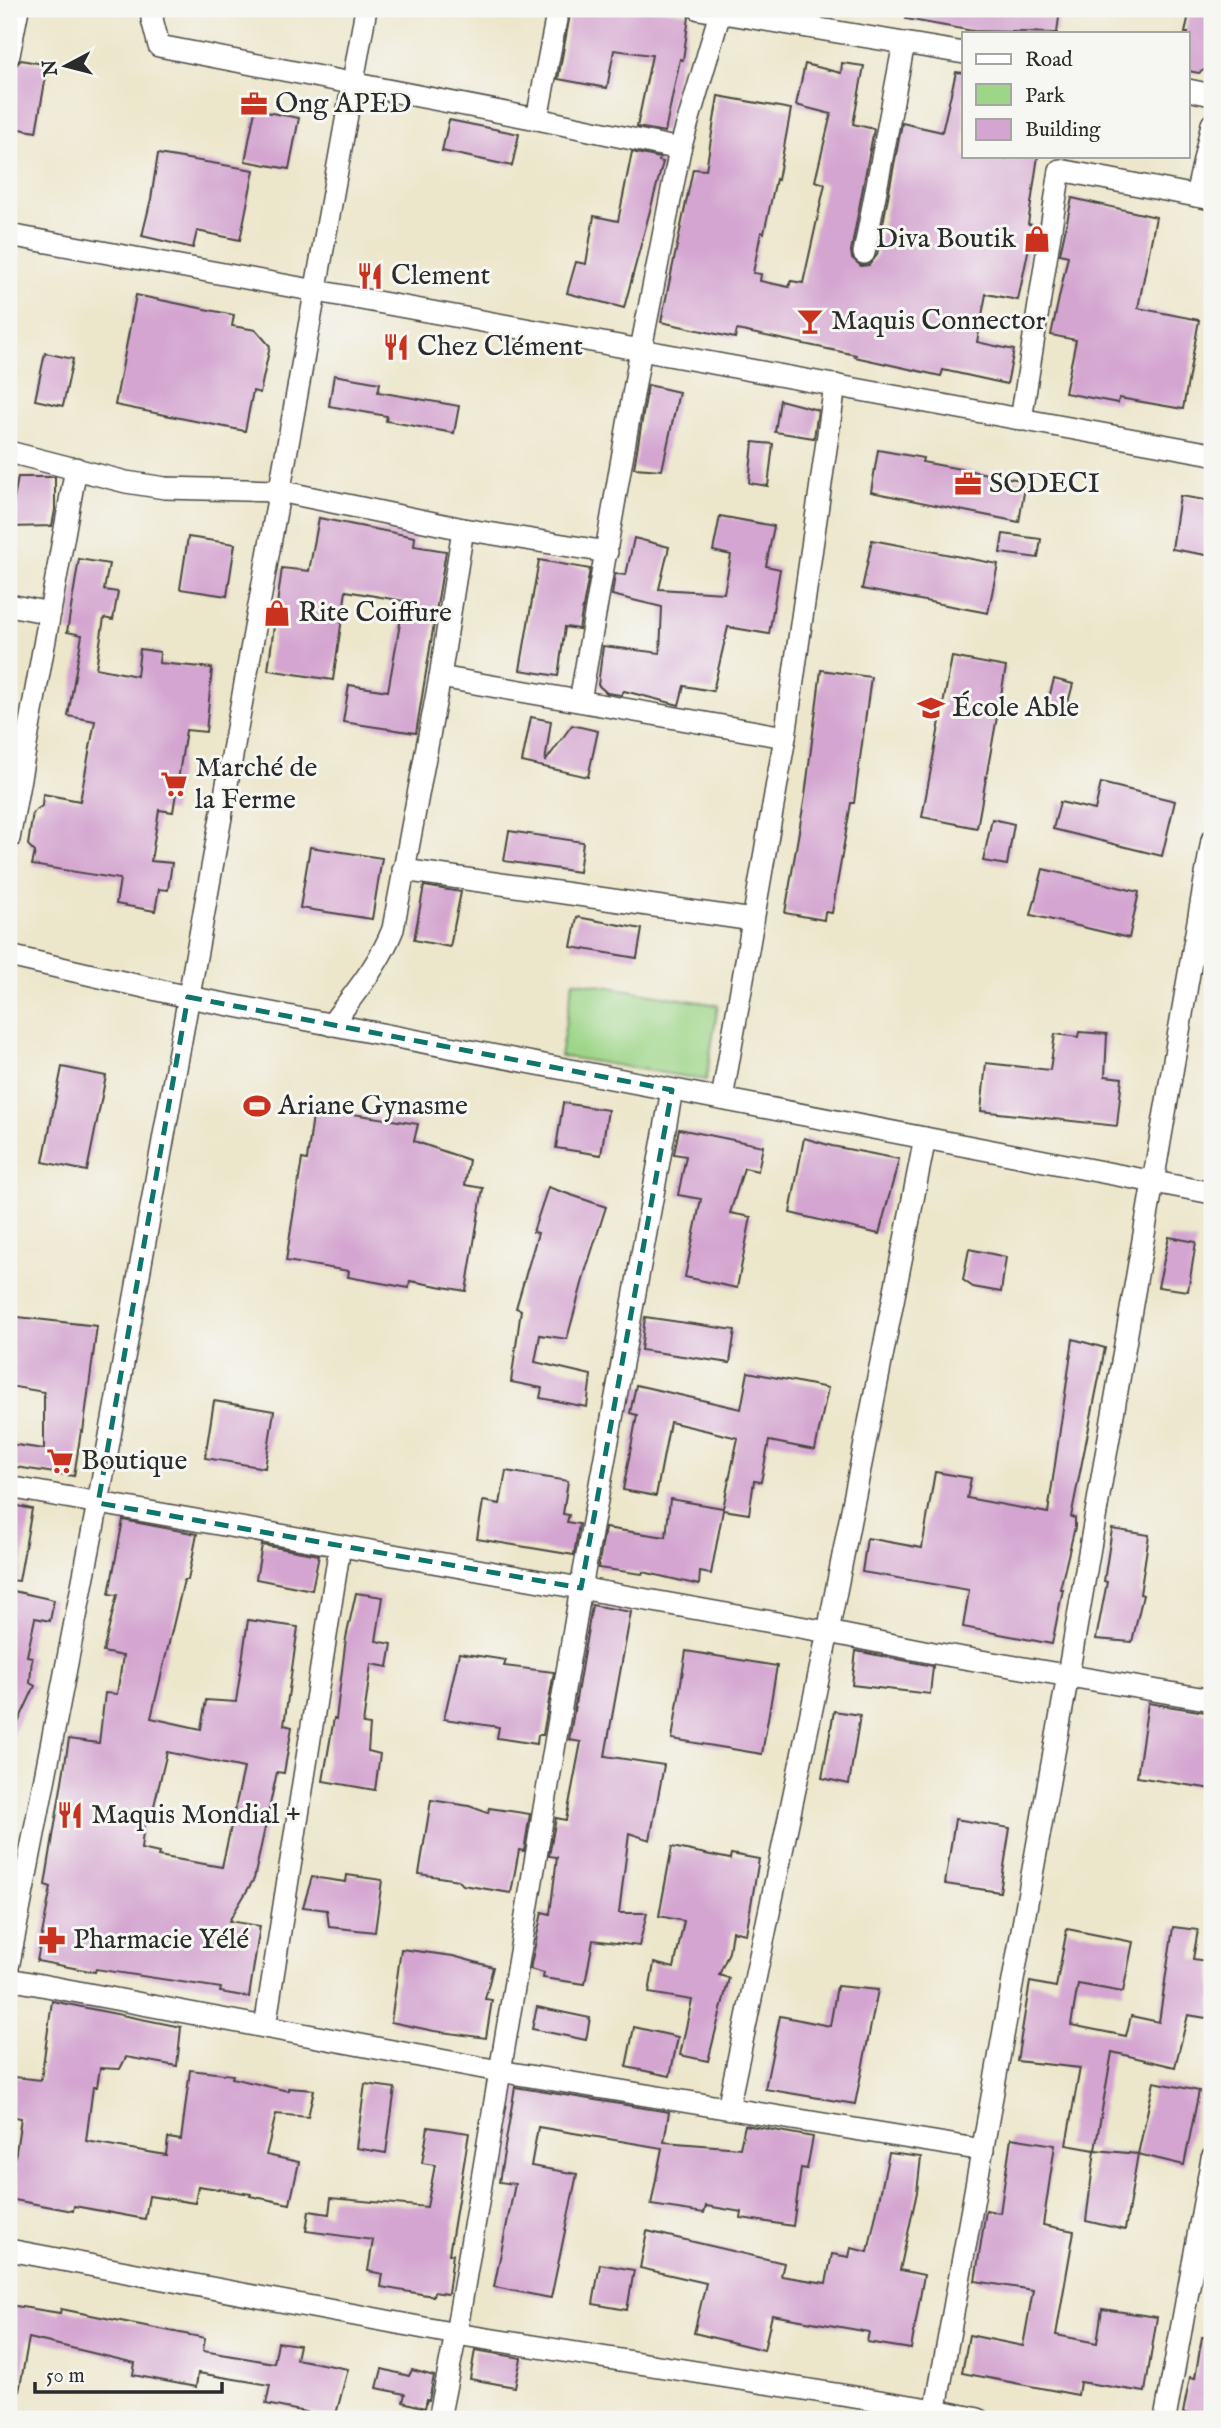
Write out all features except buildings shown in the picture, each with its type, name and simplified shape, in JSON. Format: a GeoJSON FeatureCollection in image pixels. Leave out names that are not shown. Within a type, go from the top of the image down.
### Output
{"type":"FeatureCollection","features":[{"type":"Feature","properties":{"kind":"street"},"geometry":{"type":"LineString","coordinates":[[9,55],[18,9]]}},
{"type":"Feature","properties":{"kind":"street"},"geometry":{"type":"LineString","coordinates":[[154,9],[152,19],[159,46],[680,149]]}},
{"type":"Feature","properties":{"kind":"street"},"geometry":{"type":"LineString","coordinates":[[9,1963],[98,1503],[366,9]]}},
{"type":"Feature","properties":{"kind":"street"},"geometry":{"type":"LineString","coordinates":[[537,119],[558,9]]}},
{"type":"Feature","properties":{"kind":"street"},"geometry":{"type":"LineString","coordinates":[[699,9],[962,53]]}},
{"type":"Feature","properties":{"kind":"street"},"geometry":{"type":"LineString","coordinates":[[580,701],[641,349],[680,149],[720,13]]}},
{"type":"Feature","properties":{"kind":"street"},"geometry":{"type":"LineString","coordinates":[[863,253],[904,43]]}},
{"type":"Feature","properties":{"kind":"street"},"geometry":{"type":"LineString","coordinates":[[1190,90],[1212,95]]}},
{"type":"Feature","properties":{"kind":"street"},"geometry":{"type":"LineString","coordinates":[[1021,419],[1061,163],[1204,197],[1212,124]]}},
{"type":"Feature","properties":{"kind":"street"},"geometry":{"type":"LineString","coordinates":[[9,235],[1212,454]]}},
{"type":"Feature","properties":{"kind":"street"},"geometry":{"type":"LineString","coordinates":[[722,1099],[785,737],[835,385]]}},
{"type":"Feature","properties":{"kind":"street"},"geometry":{"type":"LineString","coordinates":[[9,452],[126,482],[165,488],[279,491],[463,529],[607,552]]}},
{"type":"Feature","properties":{"kind":"street"},"geometry":{"type":"LineString","coordinates":[[9,839],[11,808],[76,468]]}},
{"type":"Feature","properties":{"kind":"street"},"geometry":{"type":"LineString","coordinates":[[331,1024],[386,948],[393,929],[440,677],[463,529]]}},
{"type":"Feature","properties":{"kind":"street"},"geometry":{"type":"LineString","coordinates":[[9,605],[50,612]]}},
{"type":"Feature","properties":{"kind":"street"},"geometry":{"type":"LineString","coordinates":[[440,677],[785,737]]}},
{"type":"Feature","properties":{"kind":"street"},"geometry":{"type":"LineString","coordinates":[[935,2415],[1068,1675],[1212,840]]}},
{"type":"Feature","properties":{"kind":"street"},"geometry":{"type":"LineString","coordinates":[[404,870],[753,920]]}},
{"type":"Feature","properties":{"kind":"street"},"geometry":{"type":"LineString","coordinates":[[9,956],[188,997],[1212,1194]]}},
{"type":"Feature","properties":{"kind":"street"},"geometry":{"type":"LineString","coordinates":[[439,2419],[456,2334],[581,1588],[672,1090]]}},
{"type":"Feature","properties":{"kind":"street"},"geometry":{"type":"LineString","coordinates":[[728,2108],[828,1632],[925,1138]]}},
{"type":"Feature","properties":{"kind":"street"},"geometry":{"type":"LineString","coordinates":[[9,1487],[934,1653],[1212,1700]]}},
{"type":"Feature","properties":{"kind":"street"},"geometry":{"type":"LineString","coordinates":[[265,2027],[340,1545]]}},
{"type":"Feature","properties":{"kind":"street"},"geometry":{"type":"LineString","coordinates":[[9,1979],[499,2071],[983,2150]]}},
{"type":"Feature","properties":{"kind":"street"},"geometry":{"type":"LineString","coordinates":[[1165,2419],[1212,2158]]}},
{"type":"Feature","properties":{"kind":"street"},"geometry":{"type":"LineString","coordinates":[[9,2250],[456,2334],[935,2415],[978,2419]]}},
{"type":"Feature","properties":{"kind":"highlighted area"},"geometry":{"type":"Polygon","coordinates":[[[188,997],[672,1090],[581,1588],[98,1503],[188,997]]]}},
{"type":"Feature","properties":{"kind":"green space"},"geometry":{"type":"Polygon","coordinates":[[[573,981],[718,1005],[706,1080],[560,1056],[573,981]]]}},
{"type":"Feature","properties":{"kind":"place","name":"Ong APED"},"geometry":{"type":"Point","coordinates":[254,104]}},
{"type":"Feature","properties":{"kind":"place","name":"Diva Boutik"},"geometry":{"type":"Point","coordinates":[1037,239]}},
{"type":"Feature","properties":{"kind":"place","name":"Clement"},"geometry":{"type":"Point","coordinates":[370,276]}},
{"type":"Feature","properties":{"kind":"place","name":"Maquis Connector"},"geometry":{"type":"Point","coordinates":[810,321]}},
{"type":"Feature","properties":{"kind":"place","name":"Chez Clément"},"geometry":{"type":"Point","coordinates":[396,347]}},
{"type":"Feature","properties":{"kind":"place","name":"SODECI"},"geometry":{"type":"Point","coordinates":[968,484]}},
{"type":"Feature","properties":{"kind":"place","name":"Rite Coiffure"},"geometry":{"type":"Point","coordinates":[277,613]}},
{"type":"Feature","properties":{"kind":"place","name":"École Able"},"geometry":{"type":"Point","coordinates":[931,708]}},
{"type":"Feature","properties":{"kind":"place","name":"Marché de la Ferme"},"geometry":{"type":"Point","coordinates":[174,784]}},
{"type":"Feature","properties":{"kind":"place","name":"Ariane Gynasme"},"geometry":{"type":"Point","coordinates":[257,1106]}},
{"type":"Feature","properties":{"kind":"place","name":"Boutique"},"geometry":{"type":"Point","coordinates":[60,1461]}},
{"type":"Feature","properties":{"kind":"place","name":"Maquis Mondial +"},"geometry":{"type":"Point","coordinates":[70,1815]}},
{"type":"Feature","properties":{"kind":"place","name":"Pharmacie Yélé"},"geometry":{"type":"Point","coordinates":[52,1940]}}]}
